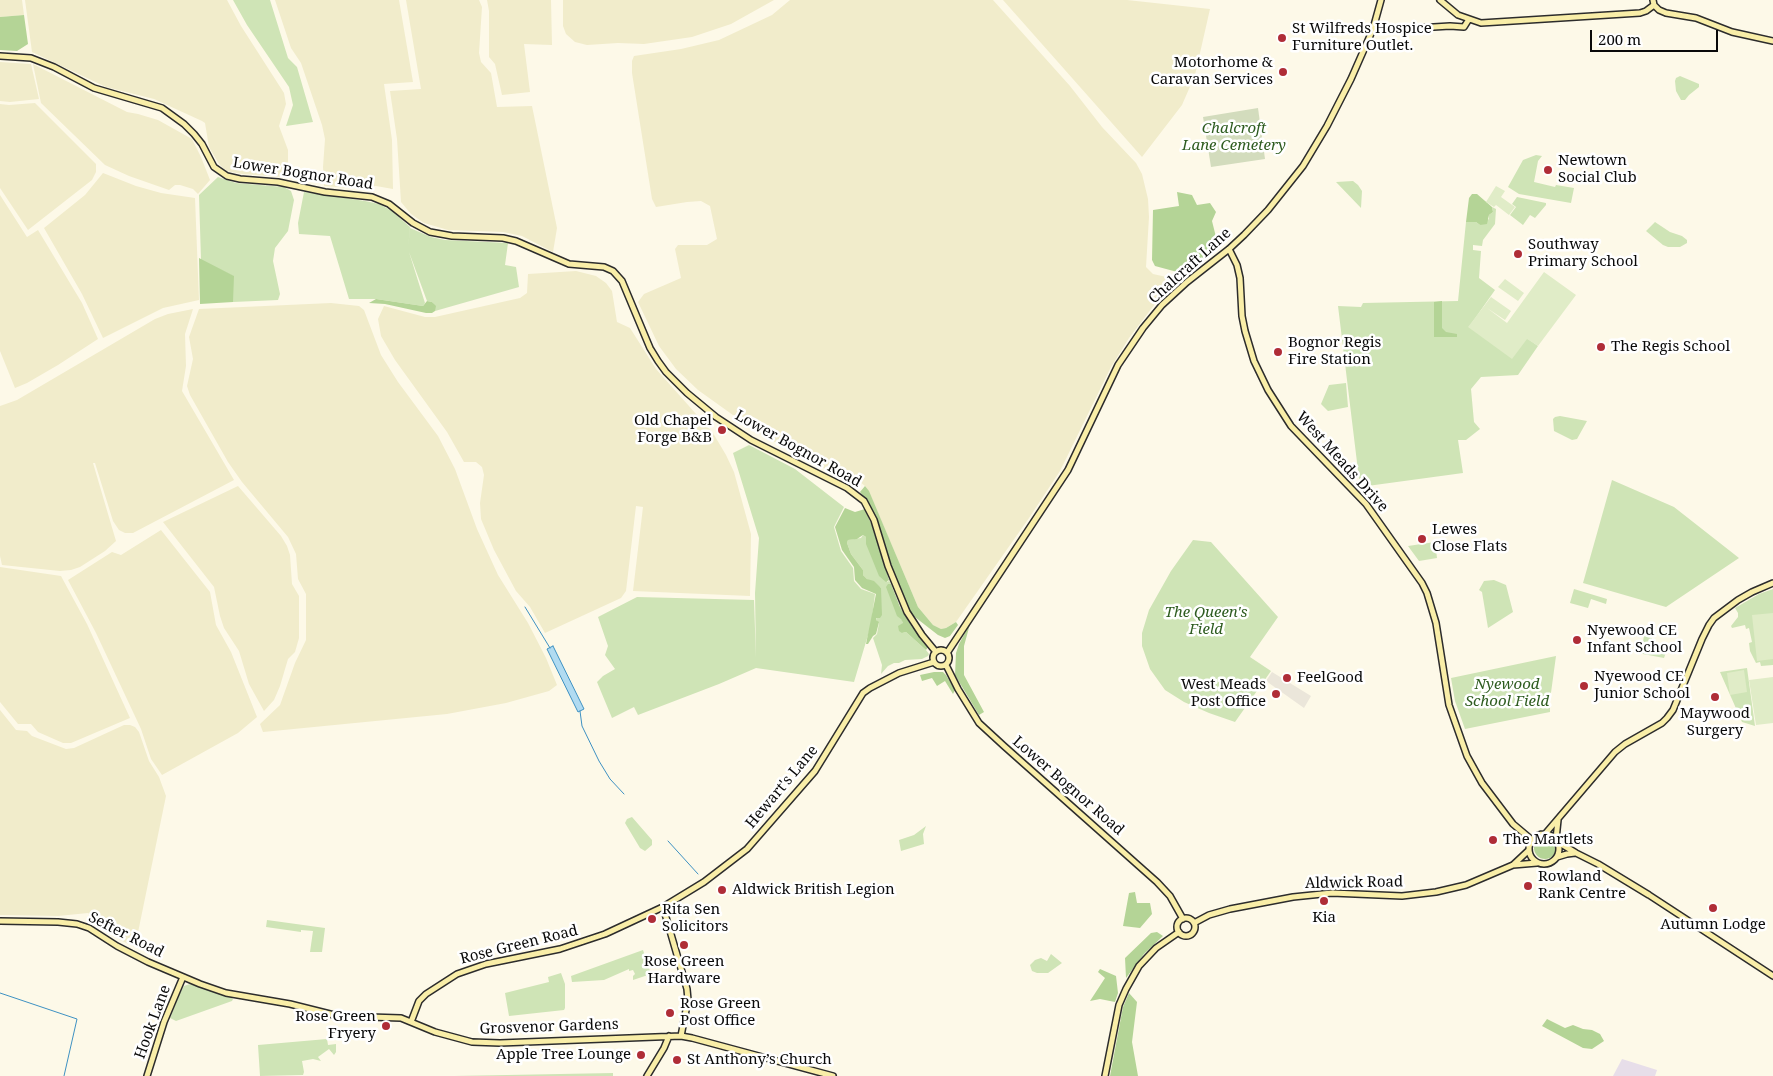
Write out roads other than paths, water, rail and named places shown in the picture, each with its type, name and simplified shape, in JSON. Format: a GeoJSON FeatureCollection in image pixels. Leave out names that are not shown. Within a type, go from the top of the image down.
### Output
{"type":"FeatureCollection","features":[{"type":"Feature","properties":{"kind":"street","name":"Chalcraft Lane"},"geometry":{"type":"LineString","coordinates":[[947,653],[1068,470],[1107,386],[1128,349],[1162,305],[1187,282],[1229,249],[1268,210],[1303,166],[1351,80],[1373,29],[1381,0]]}},
{"type":"Feature","properties":{"kind":"street"},"geometry":{"type":"LineString","coordinates":[[1440,0],[1458,15],[1481,22],[1632,14],[1646,11],[1654,3],[1659,10],[1666,13],[1696,18],[1732,32],[1773,41]]}},
{"type":"Feature","properties":{"kind":"street"},"geometry":{"type":"LineString","coordinates":[[1454,24],[1458,15]]}},
{"type":"Feature","properties":{"kind":"street"},"geometry":{"type":"LineString","coordinates":[[1373,29],[1385,30],[1454,24],[1464,27],[1469,19]]}},
{"type":"Feature","properties":{"kind":"street","name":"Lower Bognor Road"},"geometry":{"type":"LineString","coordinates":[[0,56],[31,58],[54,67],[94,88],[162,108],[194,134],[202,144],[214,167],[227,176],[278,182],[325,192],[372,197],[388,204],[413,223],[430,232],[452,236],[503,238],[516,241],[569,264],[604,267],[613,271],[622,281],[650,348],[658,361],[687,393],[716,417],[751,440],[847,488],[864,501],[874,520],[888,566],[907,612],[936,652]]}},
{"type":"Feature","properties":{"kind":"street","name":"West Meads Drive"},"geometry":{"type":"LineString","coordinates":[[1229,249],[1240,278],[1242,316],[1245,331],[1254,361],[1268,390],[1291,426],[1366,504],[1422,583],[1436,623],[1449,705],[1467,756],[1482,784],[1512,824],[1532,840]]}},
{"type":"Feature","properties":{"kind":"street"},"geometry":{"type":"LineString","coordinates":[[1544,834],[1615,752],[1667,718],[1673,710],[1702,639],[1714,618],[1738,600],[1773,582]]}},
{"type":"Feature","properties":{"kind":"street"},"geometry":{"type":"LineString","coordinates":[[941,650],[947,653],[949,658],[946,665],[941,666],[934,662],[936,652],[941,650]]}},
{"type":"Feature","properties":{"kind":"street","name":"Hewart's Lane"},"geometry":{"type":"LineString","coordinates":[[663,907],[712,876],[747,848],[815,771],[864,693],[899,673],[934,662]]}},
{"type":"Feature","properties":{"kind":"street","name":"Lower Bognor Road"},"geometry":{"type":"LineString","coordinates":[[946,665],[979,723],[1158,882],[1170,896],[1183,919]]}},
{"type":"Feature","properties":{"kind":"street"},"geometry":{"type":"LineString","coordinates":[[1557,857],[1560,850],[1557,841],[1558,819]]}},
{"type":"Feature","properties":{"kind":"street"},"geometry":{"type":"LineString","coordinates":[[1513,864],[1529,850],[1532,840],[1540,834],[1549,834],[1576,853],[1643,891],[1773,976]]}},
{"type":"Feature","properties":{"kind":"street"},"geometry":{"type":"LineString","coordinates":[[1529,850],[1531,857],[1538,864]]}},
{"type":"Feature","properties":{"kind":"street"},"geometry":{"type":"LineString","coordinates":[[1513,864],[1548,864],[1557,857],[1576,853]]}},
{"type":"Feature","properties":{"kind":"street","name":"Aldwick Road"},"geometry":{"type":"LineString","coordinates":[[1194,923],[1209,915],[1230,909],[1293,896],[1332,893],[1402,896],[1436,892],[1466,884],[1513,864]]}},
{"type":"Feature","properties":{"kind":"street"},"geometry":{"type":"LineString","coordinates":[[663,907],[687,989],[688,1000],[681,1036]]}},
{"type":"Feature","properties":{"kind":"street","name":"Rose Green Road"},"geometry":{"type":"LineString","coordinates":[[411,1022],[415,1009],[426,994],[457,974],[486,964],[528,956],[585,941],[663,907]]}},
{"type":"Feature","properties":{"kind":"street"},"geometry":{"type":"LineString","coordinates":[[1188,918],[1194,923],[1194,930],[1191,934],[1186,936],[1179,932],[1178,924],[1183,919],[1188,918]]}},
{"type":"Feature","properties":{"kind":"street","name":"Sefter Road"},"geometry":{"type":"LineString","coordinates":[[0,921],[58,922],[84,926],[117,946],[183,977],[212,989],[236,996],[290,1004],[338,1016],[401,1018],[411,1022]]}},
{"type":"Feature","properties":{"kind":"street"},"geometry":{"type":"LineString","coordinates":[[1105,1076],[1119,1005],[1126,989],[1139,966],[1156,948],[1179,932]]}},
{"type":"Feature","properties":{"kind":"street","name":"Hook Lane"},"geometry":{"type":"LineString","coordinates":[[147,1076],[164,1022],[183,977]]}},
{"type":"Feature","properties":{"kind":"street","name":"Grosvenor Gardens"},"geometry":{"type":"LineString","coordinates":[[411,1022],[457,1039],[482,1043],[681,1036],[833,1076]]}},
{"type":"Feature","properties":{"kind":"street"},"geometry":{"type":"LineString","coordinates":[[647,1076],[669,1036]]}},
{"type":"Feature","properties":{"kind":"water"},"geometry":{"type":"Polygon","coordinates":[[[553,646],[584,709],[578,712],[547,649],[553,646]]]}},
{"type":"Feature","properties":{"kind":"waterway"},"geometry":{"type":"LineString","coordinates":[[525,607],[550,648]]}},
{"type":"Feature","properties":{"kind":"waterway"},"geometry":{"type":"LineString","coordinates":[[580,711],[582,726],[599,761],[610,779],[624,794]]}},
{"type":"Feature","properties":{"kind":"waterway"},"geometry":{"type":"LineString","coordinates":[[668,841],[698,874]]}},
{"type":"Feature","properties":{"kind":"waterway"},"geometry":{"type":"LineString","coordinates":[[0,993],[77,1019],[64,1076]]}},
{"type":"Feature","properties":{"kind":"place","name":"St Wilfreds Hospice Furniture Outlet."},"geometry":{"type":"Point","coordinates":[1282,38]}},
{"type":"Feature","properties":{"kind":"place","name":"Motorhome & Caravan Services"},"geometry":{"type":"Point","coordinates":[1283,72]}},
{"type":"Feature","properties":{"kind":"place","name":"Newtown Social Club"},"geometry":{"type":"Point","coordinates":[1548,170]}},
{"type":"Feature","properties":{"kind":"place","name":"Southway Primary School"},"geometry":{"type":"Point","coordinates":[1518,254]}},
{"type":"Feature","properties":{"kind":"place","name":"The Regis School"},"geometry":{"type":"Point","coordinates":[1601,347]}},
{"type":"Feature","properties":{"kind":"place","name":"Bognor Regis Fire Station"},"geometry":{"type":"Point","coordinates":[1278,352]}},
{"type":"Feature","properties":{"kind":"place","name":"Old Chapel Forge B&B"},"geometry":{"type":"Point","coordinates":[722,430]}},
{"type":"Feature","properties":{"kind":"place","name":"Lewes Close Flats"},"geometry":{"type":"Point","coordinates":[1422,539]}},
{"type":"Feature","properties":{"kind":"place","name":"Nyewood CE Infant School"},"geometry":{"type":"Point","coordinates":[1577,640]}},
{"type":"Feature","properties":{"kind":"place","name":"FeelGood"},"geometry":{"type":"Point","coordinates":[1287,678]}},
{"type":"Feature","properties":{"kind":"place","name":"Nyewood CE Junior School"},"geometry":{"type":"Point","coordinates":[1584,686]}},
{"type":"Feature","properties":{"kind":"place","name":"West Meads Post Office"},"geometry":{"type":"Point","coordinates":[1276,694]}},
{"type":"Feature","properties":{"kind":"place","name":"Maywood Surgery"},"geometry":{"type":"Point","coordinates":[1715,697]}},
{"type":"Feature","properties":{"kind":"place","name":"The Martlets"},"geometry":{"type":"Point","coordinates":[1493,840]}},
{"type":"Feature","properties":{"kind":"place","name":"Rowland Rank Centre"},"geometry":{"type":"Point","coordinates":[1528,886]}},
{"type":"Feature","properties":{"kind":"place","name":"Aldwick British Legion"},"geometry":{"type":"Point","coordinates":[722,890]}},
{"type":"Feature","properties":{"kind":"place","name":"Kia"},"geometry":{"type":"Point","coordinates":[1324,901]}},
{"type":"Feature","properties":{"kind":"place","name":"Autumn Lodge"},"geometry":{"type":"Point","coordinates":[1713,908]}},
{"type":"Feature","properties":{"kind":"place","name":"Rita Sen Solicitors"},"geometry":{"type":"Point","coordinates":[652,919]}},
{"type":"Feature","properties":{"kind":"place","name":"Rose Green Hardware"},"geometry":{"type":"Point","coordinates":[684,945]}},
{"type":"Feature","properties":{"kind":"place","name":"Rose Green Post Office"},"geometry":{"type":"Point","coordinates":[670,1013]}},
{"type":"Feature","properties":{"kind":"place","name":"Rose Green Fryery"},"geometry":{"type":"Point","coordinates":[386,1026]}},
{"type":"Feature","properties":{"kind":"place","name":"Apple Tree Lounge"},"geometry":{"type":"Point","coordinates":[641,1055]}},
{"type":"Feature","properties":{"kind":"place","name":"St Anthony’s Church"},"geometry":{"type":"Point","coordinates":[677,1060]}},
{"type":"Feature","properties":{"kind":"park label","name":"Chalcroft Lane Cemetery"},"geometry":{"type":"Point","coordinates":[1234,138]}},
{"type":"Feature","properties":{"kind":"park label","name":"The Queen's Field"},"geometry":{"type":"Point","coordinates":[1206,622]}},
{"type":"Feature","properties":{"kind":"park label","name":"Nyewood School Field"},"geometry":{"type":"Point","coordinates":[1507,694]}}]}
